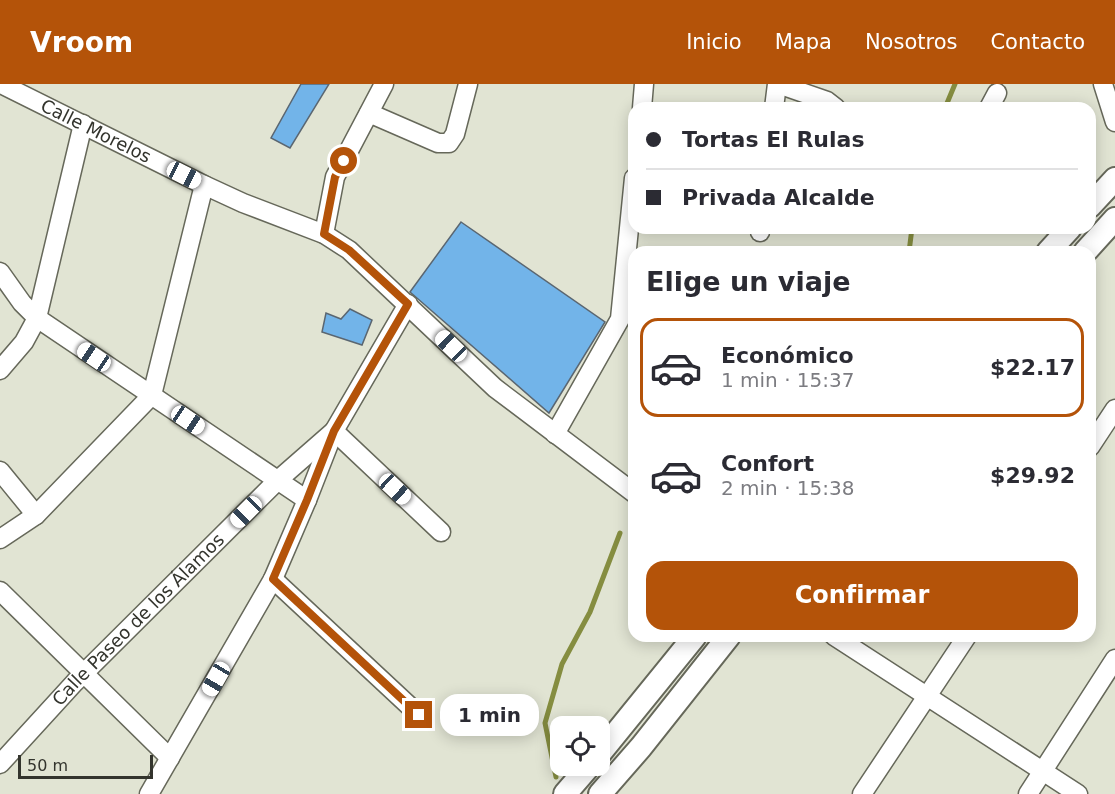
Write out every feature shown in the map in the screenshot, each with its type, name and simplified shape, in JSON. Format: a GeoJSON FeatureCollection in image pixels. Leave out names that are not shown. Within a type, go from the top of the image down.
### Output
{"type":"FeatureCollection","features":[{"type":"Feature","properties":{"kind":"main road"},"geometry":{"type":"LineString","coordinates":[[1096,200],[1115,179]]}},
{"type":"Feature","properties":{"kind":"main road"},"geometry":{"type":"LineString","coordinates":[[1090,246],[1115,219]]}},
{"type":"Feature","properties":{"kind":"main road"},"geometry":{"type":"LineString","coordinates":[[1054,246],[1064,234]]}},
{"type":"Feature","properties":{"kind":"main road"},"geometry":{"type":"LineString","coordinates":[[610,741],[690,642]]}},
{"type":"Feature","properties":{"kind":"main road"},"geometry":{"type":"LineString","coordinates":[[600,794],[641,747],[724,642]]}},
{"type":"Feature","properties":{"kind":"main road"},"geometry":{"type":"LineString","coordinates":[[565,794],[581,776]]}},
{"type":"Feature","properties":{"kind":"street","name":"Calle Morelos"},"geometry":{"type":"LineString","coordinates":[[1,84],[204,185],[243,203],[324,234],[349,250],[495,388],[628,489]]}},
{"type":"Feature","properties":{"kind":"street"},"geometry":{"type":"LineString","coordinates":[[324,234],[335,177],[382,84]]}},
{"type":"Feature","properties":{"kind":"street"},"geometry":{"type":"LineString","coordinates":[[369,113],[438,143],[449,143],[455,134],[468,84]]}},
{"type":"Feature","properties":{"kind":"street"},"geometry":{"type":"LineString","coordinates":[[642,102],[644,84]]}},
{"type":"Feature","properties":{"kind":"street"},"geometry":{"type":"LineString","coordinates":[[775,102],[778,84],[828,102]]}},
{"type":"Feature","properties":{"kind":"street"},"geometry":{"type":"LineString","coordinates":[[1103,84],[1115,122]]}},
{"type":"Feature","properties":{"kind":"street"},"geometry":{"type":"LineString","coordinates":[[0,370],[24,342],[37,318],[83,124]]}},
{"type":"Feature","properties":{"kind":"street"},"geometry":{"type":"LineString","coordinates":[[0,539],[36,514],[152,395],[204,185]]}},
{"type":"Feature","properties":{"kind":"street"},"geometry":{"type":"LineString","coordinates":[[555,434],[620,319],[628,234]]}},
{"type":"Feature","properties":{"kind":"street"},"geometry":{"type":"LineString","coordinates":[[0,272],[22,303],[37,318],[307,500]]}},
{"type":"Feature","properties":{"kind":"street"},"geometry":{"type":"LineString","coordinates":[[149,794],[273,579],[334,431],[408,304]]}},
{"type":"Feature","properties":{"kind":"street"},"geometry":{"type":"LineString","coordinates":[[1096,438],[1115,409]]}},
{"type":"Feature","properties":{"kind":"street"},"geometry":{"type":"LineString","coordinates":[[334,431],[441,532]]}},
{"type":"Feature","properties":{"kind":"street","name":"Calle Paseo de los Álamos"},"geometry":{"type":"LineString","coordinates":[[0,764],[84,674],[278,480],[334,431]]}},
{"type":"Feature","properties":{"kind":"street"},"geometry":{"type":"LineString","coordinates":[[0,471],[36,514]]}},
{"type":"Feature","properties":{"kind":"street"},"geometry":{"type":"LineString","coordinates":[[273,579],[419,715]]}},
{"type":"Feature","properties":{"kind":"street"},"geometry":{"type":"LineString","coordinates":[[0,591],[170,758]]}},
{"type":"Feature","properties":{"kind":"street"},"geometry":{"type":"LineString","coordinates":[[843,642],[1078,794]]}},
{"type":"Feature","properties":{"kind":"street"},"geometry":{"type":"LineString","coordinates":[[862,794],[963,642]]}},
{"type":"Feature","properties":{"kind":"street"},"geometry":{"type":"LineString","coordinates":[[1028,794],[1115,659]]}},
{"type":"Feature","properties":{"kind":"building"},"geometry":{"type":"Polygon","coordinates":[[[301,84],[329,84],[290,148],[271,138],[301,84]]]}},
{"type":"Feature","properties":{"kind":"building"},"geometry":{"type":"Polygon","coordinates":[[[461,222],[605,322],[549,413],[410,292],[461,222]]]}},
{"type":"Feature","properties":{"kind":"building"},"geometry":{"type":"Polygon","coordinates":[[[350,309],[372,320],[362,345],[322,332],[326,313],[341,319],[350,309]]]}},
{"type":"Feature","properties":{"kind":"waterway"},"geometry":{"type":"LineString","coordinates":[[948,102],[955,84]]}},
{"type":"Feature","properties":{"kind":"waterway"},"geometry":{"type":"LineString","coordinates":[[910,246],[911,234]]}},
{"type":"Feature","properties":{"kind":"waterway"},"geometry":{"type":"LineString","coordinates":[[556,777],[545,723],[562,664],[590,612],[620,533]]}},
{"type":"Feature","properties":{"kind":"route"},"geometry":{"type":"LineString","coordinates":[[344,161],[335,177],[324,234],[349,250],[408,304],[334,431],[273,579],[419,715]]}}]}
